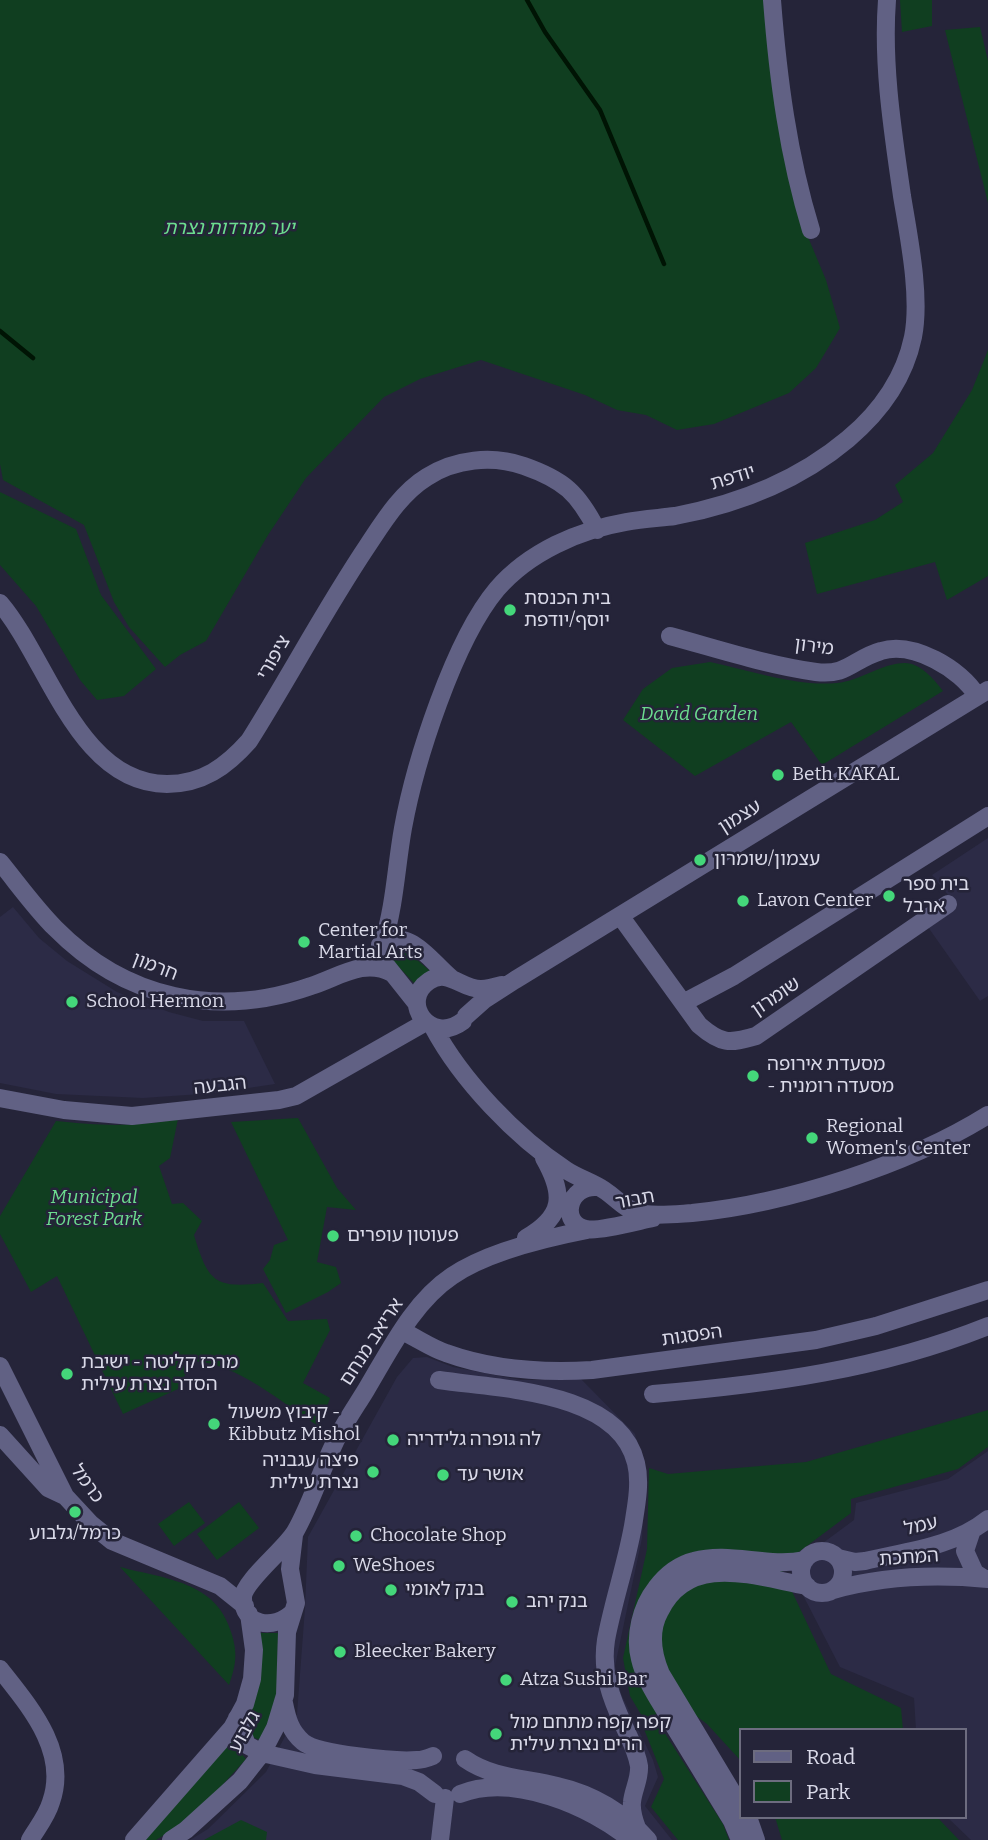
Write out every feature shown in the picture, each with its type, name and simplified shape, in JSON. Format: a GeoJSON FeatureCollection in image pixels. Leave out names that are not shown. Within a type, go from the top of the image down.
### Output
{"type":"FeatureCollection","features":[{"type":"Feature","properties":{"kind":"street"},"geometry":{"type":"LineString","coordinates":[[772,0],[779,85],[797,184],[811,230]]}},
{"type":"Feature","properties":{"kind":"street","name":"יודפת"},"geometry":{"type":"LineString","coordinates":[[382,944],[391,918],[396,865],[411,792],[440,700],[480,613],[497,589],[517,568],[572,537],[624,522],[676,515],[769,490],[799,474],[865,425],[889,396],[904,369],[914,335],[913,270],[891,105],[885,19],[887,0]]}},
{"type":"Feature","properties":{"kind":"street","name":"ציפורי"},"geometry":{"type":"LineString","coordinates":[[0,603],[79,729],[100,757],[127,774],[147,781],[157,784],[186,784],[212,774],[233,759],[249,741],[348,575],[388,516],[425,478],[444,468],[467,461],[514,462],[540,471],[563,484],[584,504],[597,530]]}},
{"type":"Feature","properties":{"kind":"street","name":"מירון"},"geometry":{"type":"LineString","coordinates":[[670,636],[743,657],[817,672],[839,672],[881,650],[898,648],[920,654],[958,675],[983,693]]}},
{"type":"Feature","properties":{"kind":"street","name":"עצמון"},"geometry":{"type":"LineString","coordinates":[[464,1019],[484,1000],[515,980],[983,693]]}},
{"type":"Feature","properties":{"kind":"street"},"geometry":{"type":"LineString","coordinates":[[683,1003],[734,976],[988,816]]}},
{"type":"Feature","properties":{"kind":"street","name":"חרמון"},"geometry":{"type":"LineString","coordinates":[[0,862],[54,928],[76,947],[104,968],[134,984],[172,997],[200,1001],[255,999],[299,990],[368,967],[381,967],[392,973]]}},
{"type":"Feature","properties":{"kind":"street","name":"יודפת"},"geometry":{"type":"LineString","coordinates":[[395,893],[402,921],[414,944]]}},
{"type":"Feature","properties":{"kind":"street","name":"שומרון"},"geometry":{"type":"LineString","coordinates":[[621,917],[699,1026],[726,1043],[756,1036],[948,904]]}},
{"type":"Feature","properties":{"kind":"street"},"geometry":{"type":"LineString","coordinates":[[467,1074],[457,1042],[457,1032],[470,1002],[468,993],[414,944],[405,939],[382,944],[382,960],[414,997],[420,1015],[446,1049],[496,1110],[554,1162],[568,1186],[571,1193],[569,1218],[563,1227],[547,1238]]}},
{"type":"Feature","properties":{"kind":"street","name":"חרמון"},"geometry":{"type":"LineString","coordinates":[[338,976],[382,944]]}},
{"type":"Feature","properties":{"kind":"street"},"geometry":{"type":"LineString","coordinates":[[417,1004],[418,995],[430,980],[439,976],[455,980]]}},
{"type":"Feature","properties":{"kind":"street","name":"עצמון"},"geometry":{"type":"LineString","coordinates":[[455,980],[481,989],[515,980]]}},
{"type":"Feature","properties":{"kind":"street"},"geometry":{"type":"LineString","coordinates":[[430,1025],[443,1029],[456,1026],[464,1019]]}},
{"type":"Feature","properties":{"kind":"street","name":"הגבעה"},"geometry":{"type":"LineString","coordinates":[[0,1098],[64,1110],[132,1115],[279,1100],[296,1096],[430,1025]]}},
{"type":"Feature","properties":{"kind":"street"},"geometry":{"type":"LineString","coordinates":[[682,1213],[737,1207],[770,1200],[858,1174],[936,1144],[988,1115]]}},
{"type":"Feature","properties":{"kind":"street"},"geometry":{"type":"LineString","coordinates":[[496,1256],[541,1229],[556,1212],[556,1180],[540,1150]]}},
{"type":"Feature","properties":{"kind":"street","name":"תבור"},"geometry":{"type":"LineString","coordinates":[[554,1162],[621,1205],[645,1214],[682,1213]]}},
{"type":"Feature","properties":{"kind":"street"},"geometry":{"type":"LineString","coordinates":[[585,1188],[603,1191],[614,1210],[610,1221],[594,1229],[574,1222],[570,1207],[578,1191],[585,1188]]}},
{"type":"Feature","properties":{"kind":"street","name":"תבור"},"geometry":{"type":"LineString","coordinates":[[547,1238],[682,1213]]}},
{"type":"Feature","properties":{"kind":"street","name":"אריאב מנחם"},"geometry":{"type":"LineString","coordinates":[[295,1532],[334,1444],[402,1331],[422,1303],[438,1286],[463,1270],[547,1238]]}},
{"type":"Feature","properties":{"kind":"street","name":"הפסגות"},"geometry":{"type":"LineString","coordinates":[[402,1331],[444,1353],[498,1367],[555,1373],[816,1340],[876,1326],[988,1290]]}},
{"type":"Feature","properties":{"kind":"street"},"geometry":{"type":"LineString","coordinates":[[653,1394],[741,1387],[812,1376],[861,1366],[988,1326]]}},
{"type":"Feature","properties":{"kind":"street","name":"כרמל"},"geometry":{"type":"LineString","coordinates":[[0,1366],[65,1496],[91,1524],[112,1541],[220,1586],[247,1610]]}},
{"type":"Feature","properties":{"kind":"street"},"geometry":{"type":"LineString","coordinates":[[439,1380],[543,1395],[592,1410],[610,1422],[630,1448],[637,1464],[638,1489],[632,1528],[606,1641],[604,1665],[612,1701],[637,1758],[639,1769],[632,1812],[639,1836]]}},
{"type":"Feature","properties":{"kind":"street"},"geometry":{"type":"LineString","coordinates":[[0,1435],[48,1488],[65,1496]]}},
{"type":"Feature","properties":{"kind":"street","name":"עמל"},"geometry":{"type":"LineString","coordinates":[[838,1558],[865,1561],[944,1543],[971,1533],[988,1520]]}},
{"type":"Feature","properties":{"kind":"street"},"geometry":{"type":"LineString","coordinates":[[295,1532],[290,1569],[296,1594],[293,1612],[276,1624],[256,1620],[247,1610],[245,1588],[283,1549],[295,1532]]}},
{"type":"Feature","properties":{"kind":"street","name":"עמל"},"geometry":{"type":"LineString","coordinates":[[971,1533],[965,1551],[975,1573],[986,1578]]}},
{"type":"Feature","properties":{"kind":"street"},"geometry":{"type":"LineString","coordinates":[[740,1805],[661,1674],[653,1640],[657,1616],[676,1587],[707,1573],[728,1573],[807,1586],[820,1592],[833,1590],[842,1580],[844,1573],[838,1558],[823,1550],[810,1555],[805,1560],[801,1573],[807,1586]]}},
{"type":"Feature","properties":{"kind":"street"},"geometry":{"type":"LineString","coordinates":[[740,1840],[732,1821],[648,1681],[638,1647],[641,1619],[650,1596],[658,1585],[680,1566],[691,1562],[713,1558],[774,1564],[805,1560]]}},
{"type":"Feature","properties":{"kind":"street"},"geometry":{"type":"LineString","coordinates":[[255,1577],[277,1572],[293,1585]]}},
{"type":"Feature","properties":{"kind":"street","name":"כרמל"},"geometry":{"type":"LineString","coordinates":[[193,1574],[255,1577]]}},
{"type":"Feature","properties":{"kind":"street","name":"המתכת"},"geometry":{"type":"LineString","coordinates":[[833,1590],[866,1582],[919,1577],[986,1578]]}},
{"type":"Feature","properties":{"kind":"street","name":"גלבוע"},"geometry":{"type":"LineString","coordinates":[[134,1840],[232,1728],[245,1704],[252,1679],[254,1650],[247,1610]]}},
{"type":"Feature","properties":{"kind":"street","name":"גלבוע"},"geometry":{"type":"LineString","coordinates":[[171,1840],[216,1804],[240,1781],[262,1753],[275,1728],[284,1700],[287,1632],[293,1612]]}},
{"type":"Feature","properties":{"kind":"street"},"geometry":{"type":"LineString","coordinates":[[0,1669],[40,1723],[53,1759],[53,1798],[30,1840]]}},
{"type":"Feature","properties":{"kind":"street"},"geometry":{"type":"LineString","coordinates":[[284,1700],[287,1720],[293,1731],[304,1743],[319,1750],[404,1761],[421,1760],[448,1751],[494,1774],[559,1786],[604,1805],[639,1836]]}},
{"type":"Feature","properties":{"kind":"street"},"geometry":{"type":"LineString","coordinates":[[237,1718],[247,1745],[262,1753],[295,1762],[403,1776],[447,1795],[486,1786],[557,1798],[639,1836]]}},
{"type":"Feature","properties":{"kind":"street"},"geometry":{"type":"LineString","coordinates":[[433,1756],[424,1774],[425,1782],[447,1795]]}},
{"type":"Feature","properties":{"kind":"street"},"geometry":{"type":"LineString","coordinates":[[440,1840],[447,1795],[470,1781],[471,1774],[465,1759]]}},
{"type":"Feature","properties":{"kind":"street"},"geometry":{"type":"LineString","coordinates":[[604,1805],[623,1801],[635,1789]]}},
{"type":"Feature","properties":{"kind":"street"},"geometry":{"type":"LineString","coordinates":[[749,1819],[756,1840]]}},
{"type":"Feature","properties":{"kind":"shaded area"},"geometry":{"type":"Polygon","coordinates":[[[988,838],[988,996],[980,1001],[928,927],[957,906],[932,875],[988,838]]]}},
{"type":"Feature","properties":{"kind":"shaded area","name":"School Hermon"},"geometry":{"type":"Polygon","coordinates":[[[13,907],[39,938],[67,961],[117,992],[169,1012],[203,1021],[244,1021],[275,1084],[215,1093],[143,1098],[56,1094],[0,1083],[0,917],[13,907]]]}},
{"type":"Feature","properties":{"kind":"shaded area"},"geometry":{"type":"Polygon","coordinates":[[[427,1357],[453,1367],[521,1380],[581,1379],[635,1434],[645,1477],[642,1538],[615,1666],[621,1694],[653,1760],[658,1777],[645,1806],[672,1840],[190,1840],[208,1829],[266,1772],[297,1714],[308,1537],[397,1377],[413,1358],[427,1357]]]}},
{"type":"Feature","properties":{"kind":"shaded area"},"geometry":{"type":"Polygon","coordinates":[[[988,1451],[988,1840],[971,1840],[949,1819],[967,1819],[967,1728],[916,1728],[914,1698],[840,1667],[789,1568],[854,1520],[856,1503],[948,1479],[988,1451]]]}},
{"type":"Feature","properties":{"kind":"green space","name":"יער מורדות נצרת"},"geometry":{"type":"Polygon","coordinates":[[[0,0],[770,0],[803,225],[826,280],[840,328],[816,368],[789,393],[714,424],[677,430],[646,415],[617,410],[585,395],[481,360],[420,379],[384,397],[306,478],[268,535],[206,641],[180,655],[165,667],[129,627],[114,602],[84,525],[3,480],[0,464],[0,0]]]}},
{"type":"Feature","properties":{"kind":"green space"},"geometry":{"type":"Polygon","coordinates":[[[900,0],[932,0],[932,26],[902,32],[900,0]]]}},
{"type":"Feature","properties":{"kind":"green space"},"geometry":{"type":"Polygon","coordinates":[[[980,27],[988,61],[988,203],[945,30],[980,27]]]}},
{"type":"Feature","properties":{"kind":"green space"},"geometry":{"type":"Polygon","coordinates":[[[988,350],[988,576],[947,600],[935,562],[817,594],[805,543],[875,520],[903,502],[895,485],[933,453],[972,390],[988,350]]]}},
{"type":"Feature","properties":{"kind":"green space"},"geometry":{"type":"Polygon","coordinates":[[[0,492],[76,529],[101,595],[156,669],[124,696],[97,700],[80,680],[36,606],[0,565],[0,492]]]}},
{"type":"Feature","properties":{"kind":"green space","name":"David Garden"},"geometry":{"type":"Polygon","coordinates":[[[710,662],[790,680],[822,684],[846,682],[888,666],[905,663],[921,669],[943,691],[822,765],[791,722],[695,776],[623,720],[643,689],[672,668],[710,662]]]}},
{"type":"Feature","properties":{"kind":"green space"},"geometry":{"type":"Polygon","coordinates":[[[395,951],[408,952],[430,971],[414,983],[393,961],[395,951]]]}},
{"type":"Feature","properties":{"kind":"green space"},"geometry":{"type":"Polygon","coordinates":[[[298,1118],[337,1188],[356,1210],[327,1207],[317,1262],[336,1267],[341,1283],[286,1313],[263,1269],[270,1260],[274,1245],[288,1240],[231,1122],[298,1118]]]}},
{"type":"Feature","properties":{"kind":"green space","name":"Municipal Forest Park"},"geometry":{"type":"Polygon","coordinates":[[[178,1119],[170,1158],[159,1166],[172,1204],[183,1203],[202,1221],[194,1235],[209,1272],[223,1283],[263,1283],[288,1321],[327,1319],[330,1330],[303,1383],[330,1398],[320,1427],[242,1376],[209,1363],[192,1361],[178,1389],[123,1414],[57,1276],[31,1292],[0,1234],[0,1216],[56,1121],[117,1125],[178,1119]]]}},
{"type":"Feature","properties":{"kind":"green space"},"geometry":{"type":"Polygon","coordinates":[[[988,1410],[988,1447],[958,1469],[851,1499],[851,1513],[780,1566],[831,1674],[901,1708],[903,1728],[740,1728],[740,1760],[707,1724],[676,1701],[645,1721],[630,1696],[623,1658],[647,1549],[649,1468],[668,1474],[806,1462],[988,1410]]]}},
{"type":"Feature","properties":{"kind":"green space"},"geometry":{"type":"Polygon","coordinates":[[[189,1502],[205,1523],[174,1546],[158,1524],[189,1502]]]}},
{"type":"Feature","properties":{"kind":"green space"},"geometry":{"type":"Polygon","coordinates":[[[239,1502],[259,1528],[217,1560],[197,1534],[239,1502]]]}},
{"type":"Feature","properties":{"kind":"green space"},"geometry":{"type":"Polygon","coordinates":[[[120,1567],[171,1579],[201,1592],[214,1602],[224,1615],[235,1646],[235,1665],[229,1685],[120,1567]]]}},
{"type":"Feature","properties":{"kind":"green space"},"geometry":{"type":"Polygon","coordinates":[[[256,1633],[278,1633],[277,1696],[272,1716],[260,1740],[250,1736],[248,1730],[256,1687],[256,1633]]]}},
{"type":"Feature","properties":{"kind":"green space"},"geometry":{"type":"Polygon","coordinates":[[[657,1721],[723,1824],[729,1840],[678,1840],[651,1807],[664,1779],[644,1729],[657,1721]]]}},
{"type":"Feature","properties":{"kind":"green space"},"geometry":{"type":"Polygon","coordinates":[[[234,1735],[238,1750],[246,1759],[185,1822],[156,1840],[139,1840],[234,1735]]]}},
{"type":"Feature","properties":{"kind":"green space"},"geometry":{"type":"Polygon","coordinates":[[[776,1819],[939,1819],[959,1840],[782,1840],[776,1819]]]}},
{"type":"Feature","properties":{"kind":"green space"},"geometry":{"type":"Polygon","coordinates":[[[241,1820],[267,1832],[266,1840],[204,1840],[241,1820]]]}},
{"type":"Feature","properties":{"kind":"waterway"},"geometry":{"type":"LineString","coordinates":[[527,0],[545,32],[600,110],[664,264]]}},
{"type":"Feature","properties":{"kind":"waterway"},"geometry":{"type":"LineString","coordinates":[[0,331],[33,358]]}},
{"type":"Feature","properties":{"kind":"place","name":"בית הכנסת יוסף/יודפת"},"geometry":{"type":"Point","coordinates":[510,610]}},
{"type":"Feature","properties":{"kind":"place","name":"Beth KAKAL"},"geometry":{"type":"Point","coordinates":[778,775]}},
{"type":"Feature","properties":{"kind":"place","name":"עצמון/שומרון"},"geometry":{"type":"Point","coordinates":[700,860]}},
{"type":"Feature","properties":{"kind":"place","name":"בית ספר ארבל"},"geometry":{"type":"Point","coordinates":[889,896]}},
{"type":"Feature","properties":{"kind":"place","name":"Lavon Center"},"geometry":{"type":"Point","coordinates":[743,901]}},
{"type":"Feature","properties":{"kind":"place","name":"Center for Martial Arts"},"geometry":{"type":"Point","coordinates":[304,942]}},
{"type":"Feature","properties":{"kind":"place","name":"School Hermon"},"geometry":{"type":"Point","coordinates":[72,1002]}},
{"type":"Feature","properties":{"kind":"place","name":"מסעדת אירופה - מסעדה רומנית"},"geometry":{"type":"Point","coordinates":[753,1076]}},
{"type":"Feature","properties":{"kind":"place","name":"Regional Women's Center"},"geometry":{"type":"Point","coordinates":[812,1138]}},
{"type":"Feature","properties":{"kind":"place","name":"פעוטון עופרים"},"geometry":{"type":"Point","coordinates":[333,1236]}},
{"type":"Feature","properties":{"kind":"place","name":"מרכז קליטה - ישיבת הסדר נצרת עילית"},"geometry":{"type":"Point","coordinates":[67,1374]}},
{"type":"Feature","properties":{"kind":"place","name":"קיבוץ משעול - Kibbutz Mishol"},"geometry":{"type":"Point","coordinates":[214,1424]}},
{"type":"Feature","properties":{"kind":"place","name":"לה גופרה גלידריה"},"geometry":{"type":"Point","coordinates":[393,1440]}},
{"type":"Feature","properties":{"kind":"place","name":"פיצה עגבניה נצרת עילית"},"geometry":{"type":"Point","coordinates":[373,1472]}},
{"type":"Feature","properties":{"kind":"place","name":"אושר עד"},"geometry":{"type":"Point","coordinates":[443,1475]}},
{"type":"Feature","properties":{"kind":"place","name":"כרמל/גלבוע"},"geometry":{"type":"Point","coordinates":[75,1512]}},
{"type":"Feature","properties":{"kind":"place","name":"Chocolate Shop"},"geometry":{"type":"Point","coordinates":[356,1536]}},
{"type":"Feature","properties":{"kind":"place","name":"WeShoes"},"geometry":{"type":"Point","coordinates":[339,1566]}},
{"type":"Feature","properties":{"kind":"place","name":"בנק לאומי"},"geometry":{"type":"Point","coordinates":[391,1590]}},
{"type":"Feature","properties":{"kind":"place","name":"בנק יהב"},"geometry":{"type":"Point","coordinates":[512,1602]}},
{"type":"Feature","properties":{"kind":"place","name":"Bleecker Bakery"},"geometry":{"type":"Point","coordinates":[340,1652]}},
{"type":"Feature","properties":{"kind":"place","name":"Atza Sushi Bar"},"geometry":{"type":"Point","coordinates":[506,1680]}},
{"type":"Feature","properties":{"kind":"place","name":"קפה קפה מתחם מול הרים נצרת עילית"},"geometry":{"type":"Point","coordinates":[496,1734]}}]}
